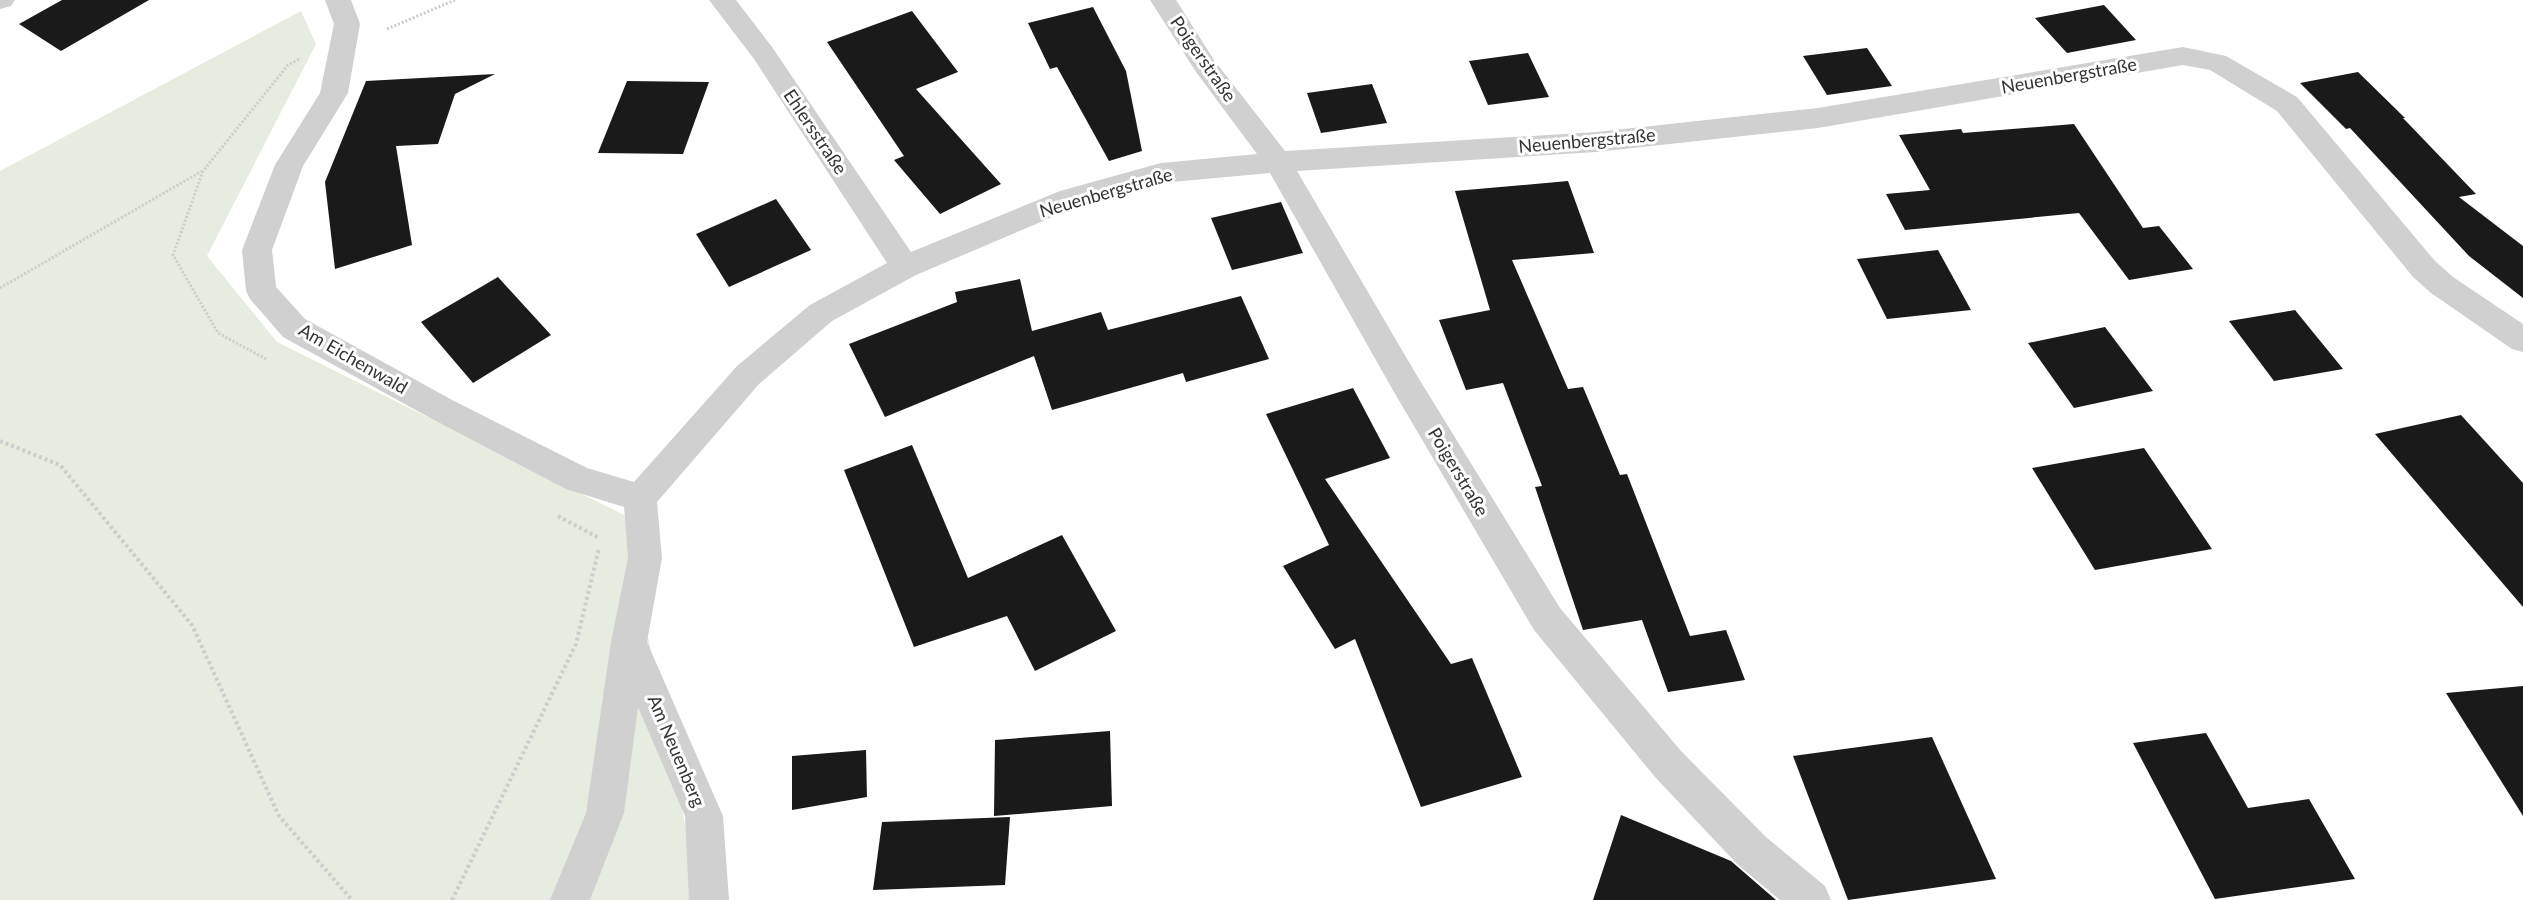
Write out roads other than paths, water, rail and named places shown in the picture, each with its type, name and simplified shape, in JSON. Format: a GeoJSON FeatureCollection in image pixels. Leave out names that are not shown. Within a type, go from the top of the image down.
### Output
{"type":"FeatureCollection","features":[{"type":"Feature","properties":{"kind":"street","name":"Am Eichenwald"},"geometry":{"type":"LineString","coordinates":[[338,0],[348,24],[334,93],[289,165],[257,250],[261,291],[294,328],[442,410],[578,479],[640,498]]}},
{"type":"Feature","properties":{"kind":"street","name":"Ehlersstraße"},"geometry":{"type":"LineString","coordinates":[[722,0],[763,53],[905,267]]}},
{"type":"Feature","properties":{"kind":"street","name":"Poigerstraße"},"geometry":{"type":"LineString","coordinates":[[1162,0],[1205,66],[1278,162],[1405,383],[1547,620],[1668,764],[1752,851],[1811,900]]}},
{"type":"Feature","properties":{"kind":"street","name":"Neuenbergstraße"},"geometry":{"type":"LineString","coordinates":[[640,498],[748,375],[821,313],[905,267],[1060,202],[1161,173],[1278,162],[1596,142],[1818,118],[2182,56],[2217,62],[2287,104],[2424,269],[2442,285],[2523,340]]}},
{"type":"Feature","properties":{"kind":"street","name":"Am Neuenberg"},"geometry":{"type":"LineString","coordinates":[[570,900],[605,813],[629,642],[645,558],[640,498]]}},
{"type":"Feature","properties":{"kind":"street","name":"Am Neuenberg"},"geometry":{"type":"LineString","coordinates":[[629,642],[704,816],[709,900]]}}]}
